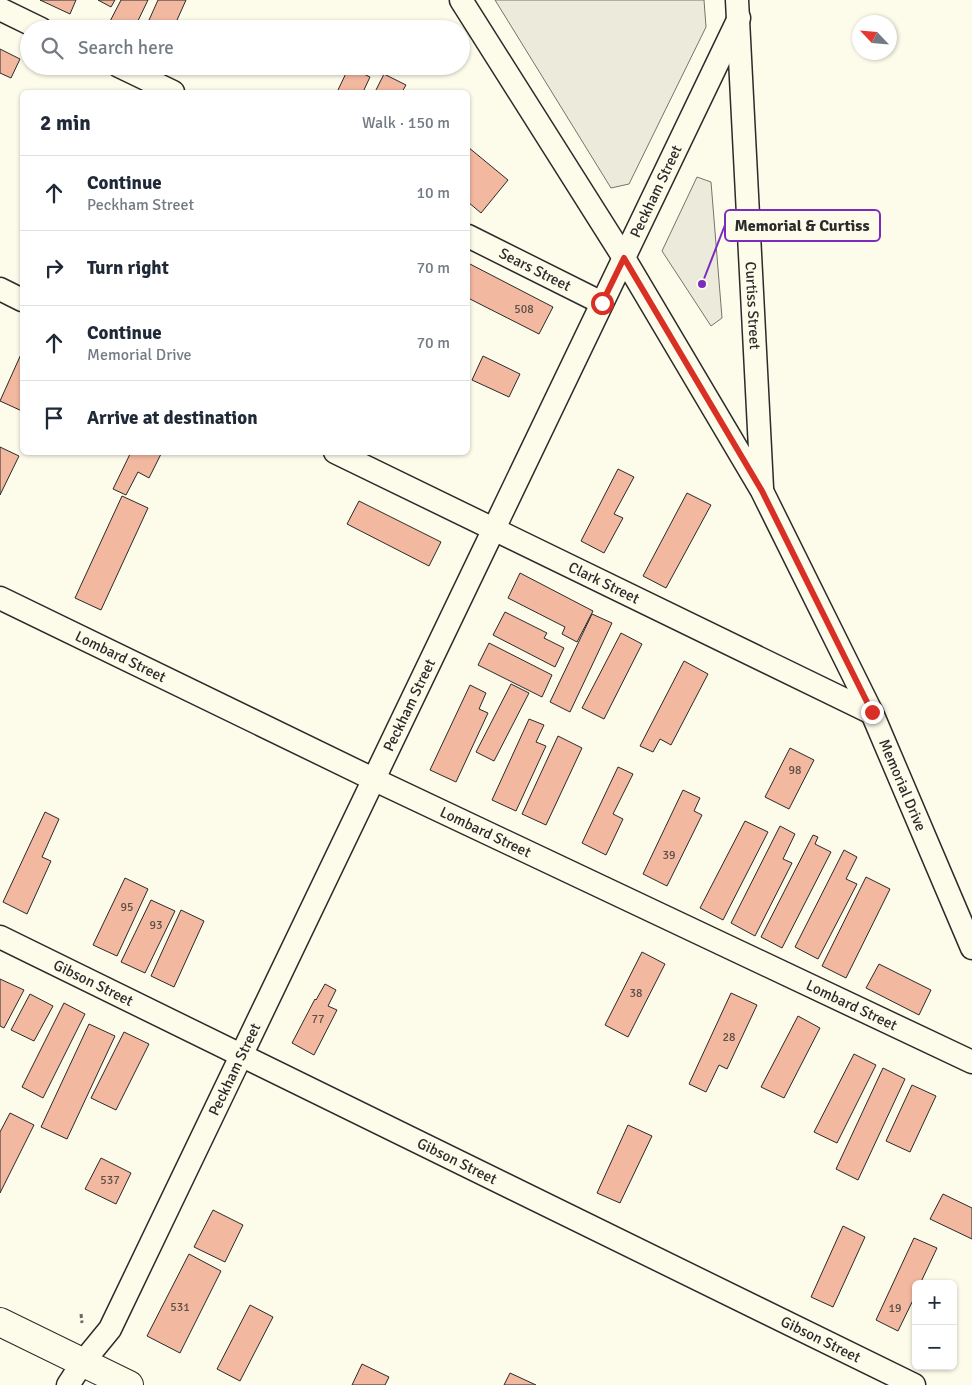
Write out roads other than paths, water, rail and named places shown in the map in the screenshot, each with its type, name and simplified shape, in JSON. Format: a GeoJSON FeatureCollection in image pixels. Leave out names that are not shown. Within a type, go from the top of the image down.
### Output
{"type":"FeatureCollection","features":[{"type":"Feature","properties":{"kind":"street","name":"Memorial Drive"},"geometry":{"type":"LineString","coordinates":[[462,0],[624,258],[762,491],[872,712],[972,948]]}},
{"type":"Feature","properties":{"kind":"street"},"geometry":{"type":"LineString","coordinates":[[0,9],[23,20]]}},
{"type":"Feature","properties":{"kind":"street","name":"Peckham Street"},"geometry":{"type":"LineString","coordinates":[[68,1385],[82,1362],[110,1330],[624,258],[738,9]]}},
{"type":"Feature","properties":{"kind":"street","name":"Curtiss Street"},"geometry":{"type":"LineString","coordinates":[[738,9],[762,491]]}},
{"type":"Feature","properties":{"kind":"street"},"geometry":{"type":"LineString","coordinates":[[138,75],[170,90]]}},
{"type":"Feature","properties":{"kind":"street","name":"Sears Street"},"geometry":{"type":"LineString","coordinates":[[470,237],[602,303]]}},
{"type":"Feature","properties":{"kind":"street"},"geometry":{"type":"LineString","coordinates":[[0,290],[20,299]]}},
{"type":"Feature","properties":{"kind":"street","name":"Clark Street"},"geometry":{"type":"LineString","coordinates":[[341,455],[872,712]]}},
{"type":"Feature","properties":{"kind":"street","name":"Lombard Street"},"geometry":{"type":"LineString","coordinates":[[0,598],[373,780],[972,1062]]}},
{"type":"Feature","properties":{"kind":"street","name":"Gibson Street"},"geometry":{"type":"LineString","coordinates":[[0,937],[914,1385]]}},
{"type":"Feature","properties":{"kind":"street"},"geometry":{"type":"LineString","coordinates":[[0,1322],[129,1385]]}},
{"type":"Feature","properties":{"kind":"place","name":"Memorial & Curtiss"},"geometry":{"type":"Point","coordinates":[702,284]}}]}
